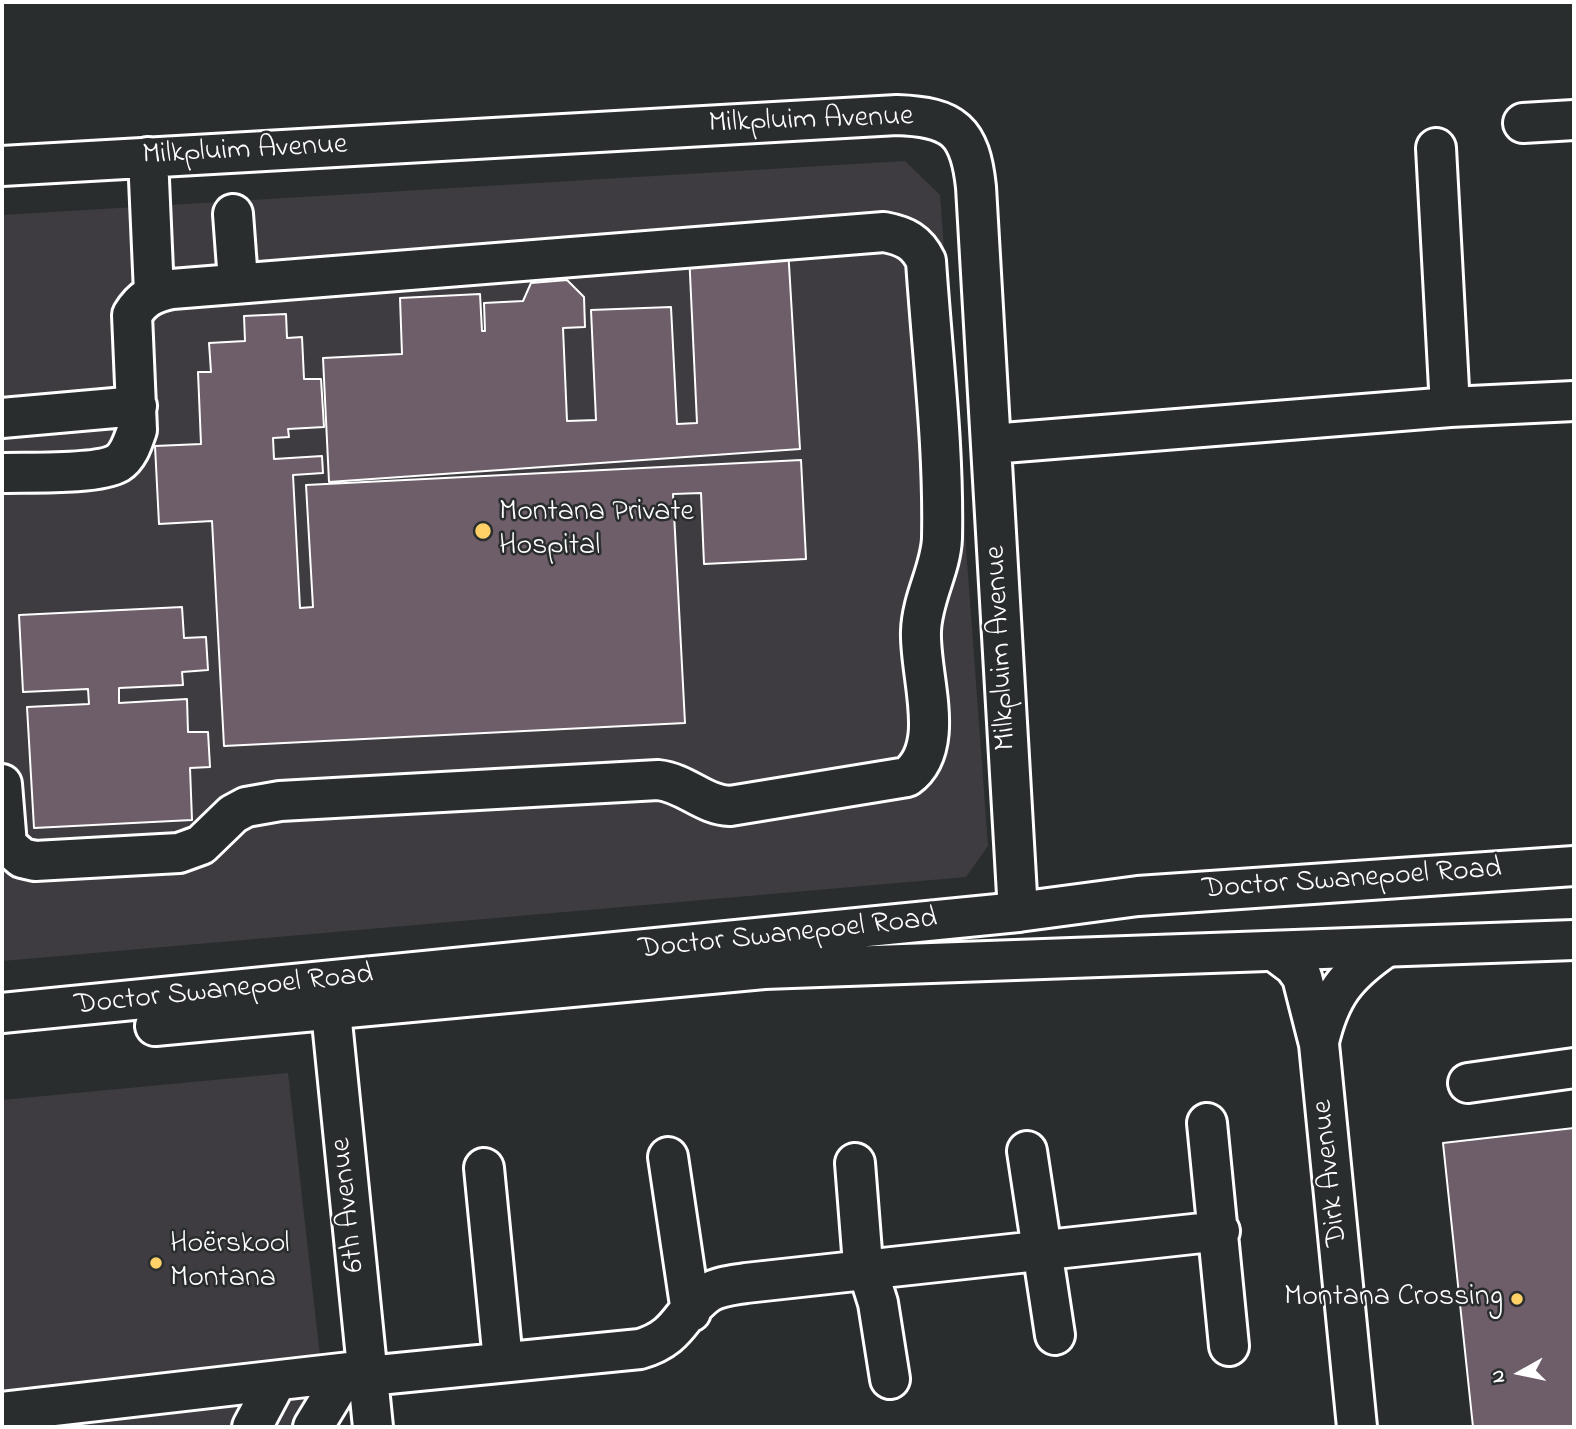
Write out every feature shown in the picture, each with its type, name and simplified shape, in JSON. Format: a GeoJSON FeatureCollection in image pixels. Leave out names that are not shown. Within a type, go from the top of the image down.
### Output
{"type":"FeatureCollection","features":[{"type":"Feature","properties":{"kind":"street","name":"Milkpluim Avenue"},"geometry":{"type":"LineString","coordinates":[[2,166],[897,115],[939,120],[953,127],[965,139],[973,159],[1018,912]]}},
{"type":"Feature","properties":{"kind":"street"},"geometry":{"type":"LineString","coordinates":[[1523,123],[1574,120]]}},
{"type":"Feature","properties":{"kind":"street"},"geometry":{"type":"LineString","coordinates":[[1436,148],[1450,408]]}},
{"type":"Feature","properties":{"kind":"street"},"geometry":{"type":"LineString","coordinates":[[157,156],[163,291]]}},
{"type":"Feature","properties":{"kind":"street"},"geometry":{"type":"LineString","coordinates":[[233,214],[238,281]]}},
{"type":"Feature","properties":{"kind":"street"},"geometry":{"type":"LineString","coordinates":[[2,473],[99,469],[118,463],[131,447],[136,430],[132,315],[139,303],[163,291],[238,281],[884,232],[909,239],[920,249],[926,261],[942,499],[942,542],[923,606],[921,633],[929,730],[926,755],[919,768],[907,777],[730,806],[708,801],[681,784],[659,779],[280,802],[246,807],[233,814],[201,845],[179,853],[53,861],[22,858],[8,845],[2,783]]}},
{"type":"Feature","properties":{"kind":"street"},"geometry":{"type":"LineString","coordinates":[[991,444],[1450,408],[1574,401]]}},
{"type":"Feature","properties":{"kind":"street"},"geometry":{"type":"LineString","coordinates":[[2,418],[137,406]]}},
{"type":"Feature","properties":{"kind":"street","name":"Doctor Swanepoel Road"},"geometry":{"type":"LineString","coordinates":[[2,1039],[1138,897],[1574,866]]}},
{"type":"Feature","properties":{"kind":"street"},"geometry":{"type":"LineString","coordinates":[[1018,912],[1018,923],[1026,934],[1039,937],[1263,930],[1441,930],[1508,933],[1560,941]]}},
{"type":"Feature","properties":{"kind":"street","name":"Doctor Swanepoel Road"},"geometry":{"type":"LineString","coordinates":[[2,1013],[778,968],[1560,941]]}},
{"type":"Feature","properties":{"kind":"street","name":"Dirk Avenue"},"geometry":{"type":"LineString","coordinates":[[1319,1044],[1326,1013],[1340,987],[1359,966],[1385,948]]}},
{"type":"Feature","properties":{"kind":"street","name":"Dirk Avenue"},"geometry":{"type":"LineString","coordinates":[[1274,951],[1294,966],[1302,977],[1319,1044],[1357,1427]]}},
{"type":"Feature","properties":{"kind":"street","name":"6th Avenue"},"geometry":{"type":"LineString","coordinates":[[330,996],[360,1373],[373,1427]]}},
{"type":"Feature","properties":{"kind":"street"},"geometry":{"type":"LineString","coordinates":[[1468,1083],[1574,1068]]}},
{"type":"Feature","properties":{"kind":"street"},"geometry":{"type":"LineString","coordinates":[[1207,1122],[1220,1231],[1229,1346]]}},
{"type":"Feature","properties":{"kind":"street"},"geometry":{"type":"LineString","coordinates":[[1027,1151],[1055,1335]]}},
{"type":"Feature","properties":{"kind":"street"},"geometry":{"type":"LineString","coordinates":[[668,1157],[691,1312]]}},
{"type":"Feature","properties":{"kind":"street"},"geometry":{"type":"LineString","coordinates":[[855,1163],[862,1252],[878,1303],[890,1379]]}},
{"type":"Feature","properties":{"kind":"street"},"geometry":{"type":"LineString","coordinates":[[484,1168],[503,1362]]}},
{"type":"Feature","properties":{"kind":"street"},"geometry":{"type":"LineString","coordinates":[[2,1412],[360,1373],[640,1349],[657,1344],[676,1330],[708,1293],[722,1287],[1220,1231]]}},
{"type":"Feature","properties":{"kind":"street"},"geometry":{"type":"LineString","coordinates":[[313,1427],[360,1373]]}},
{"type":"Feature","properties":{"kind":"street"},"geometry":{"type":"LineString","coordinates":[[252,1427],[276,1382]]}},
{"type":"Feature","properties":{"kind":"shaded area","name":"Montana Private Hospital"},"geometry":{"type":"Polygon","coordinates":[[[905,161],[940,195],[988,846],[966,877],[2,961],[2,215],[905,161]]]}},
{"type":"Feature","properties":{"kind":"shaded area","name":"Hoërskool Montana"},"geometry":{"type":"Polygon","coordinates":[[[288,1073],[328,1427],[2,1427],[2,1100],[288,1073]]]}},
{"type":"Feature","properties":{"kind":"building"},"geometry":{"type":"Polygon","coordinates":[[[788,248],[800,449],[329,482],[323,358],[402,354],[400,298],[480,294],[482,331],[485,331],[484,303],[523,301],[531,283],[567,280],[584,297],[585,327],[563,328],[567,421],[596,420],[591,310],[671,307],[677,424],[697,423],[689,253],[788,248]]]}},
{"type":"Feature","properties":{"kind":"building"},"geometry":{"type":"Polygon","coordinates":[[[286,314],[287,338],[302,337],[304,379],[321,379],[324,427],[288,429],[289,437],[273,438],[274,459],[322,456],[323,473],[293,475],[300,608],[313,607],[306,485],[801,460],[806,559],[704,564],[701,493],[673,494],[685,723],[224,746],[212,521],[159,524],[155,446],[201,444],[198,372],[211,372],[209,343],[245,341],[244,316],[286,314]]]}},
{"type":"Feature","properties":{"kind":"building"},"geometry":{"type":"Polygon","coordinates":[[[182,607],[184,638],[206,637],[208,670],[182,672],[183,685],[119,688],[119,703],[187,699],[188,732],[208,732],[210,767],[190,768],[192,820],[34,828],[27,707],[89,704],[88,689],[23,692],[19,615],[182,607]]]}},
{"type":"Feature","properties":{"kind":"building","name":"Montana Crossing"},"geometry":{"type":"Polygon","coordinates":[[[1574,1128],[1574,1427],[1473,1427],[1443,1143],[1574,1128]]]}},
{"type":"Feature","properties":{"kind":"place","name":"Montana Private Hospital"},"geometry":{"type":"Point","coordinates":[483,531]}},
{"type":"Feature","properties":{"kind":"place","name":"Hoërskool Montana"},"geometry":{"type":"Point","coordinates":[156,1263]}},
{"type":"Feature","properties":{"kind":"place","name":"Montana Crossing"},"geometry":{"type":"Point","coordinates":[1517,1299]}}]}
